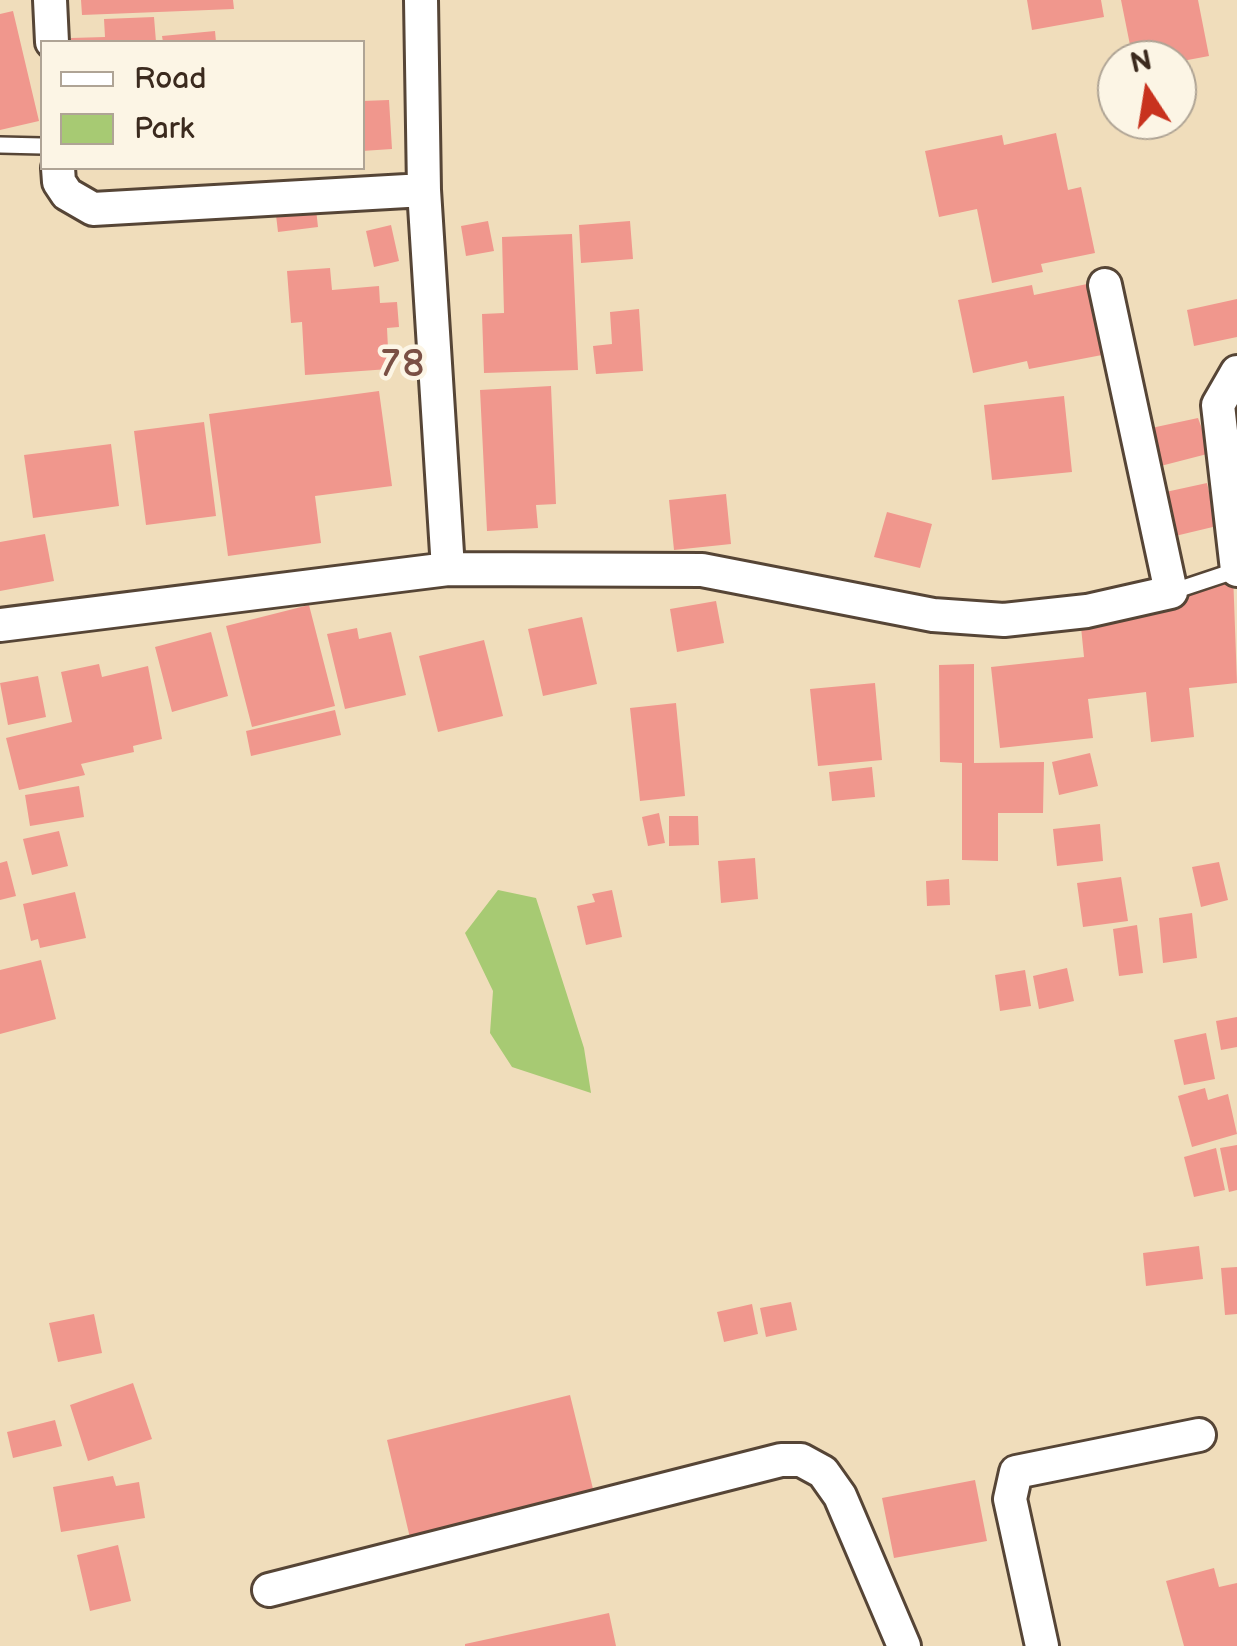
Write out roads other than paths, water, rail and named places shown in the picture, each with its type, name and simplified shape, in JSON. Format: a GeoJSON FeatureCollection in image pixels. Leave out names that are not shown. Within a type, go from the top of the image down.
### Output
{"type":"FeatureCollection","features":[{"type":"Feature","properties":{"kind":"street"},"geometry":{"type":"LineString","coordinates":[[50,0],[52,40]]}},
{"type":"Feature","properties":{"kind":"street"},"geometry":{"type":"LineString","coordinates":[[422,0],[424,190],[448,569]]}},
{"type":"Feature","properties":{"kind":"street"},"geometry":{"type":"LineString","coordinates":[[58,170],[59,182],[67,194],[93,210],[424,190]]}},
{"type":"Feature","properties":{"kind":"street"},"geometry":{"type":"LineString","coordinates":[[0,625],[448,569],[702,570],[933,615],[1004,620],[1087,611],[1171,592],[1105,286]]}},
{"type":"Feature","properties":{"kind":"street"},"geometry":{"type":"LineString","coordinates":[[1237,372],[1218,405],[1237,570]]}},
{"type":"Feature","properties":{"kind":"street"},"geometry":{"type":"LineString","coordinates":[[1042,1646],[1010,1500],[1016,1472],[1199,1434]]}},
{"type":"Feature","properties":{"kind":"street"},"geometry":{"type":"LineString","coordinates":[[269,1590],[781,1460],[801,1460],[824,1472],[840,1496],[904,1646]]}},
{"type":"Feature","properties":{"kind":"lane"},"geometry":{"type":"LineString","coordinates":[[0,145],[40,146]]}},
{"type":"Feature","properties":{"kind":"lane"},"geometry":{"type":"LineString","coordinates":[[1171,592],[1237,570]]}},
{"type":"Feature","properties":{"kind":"district","name":"78"},"geometry":{"type":"Point","coordinates":[404,366]}}]}
